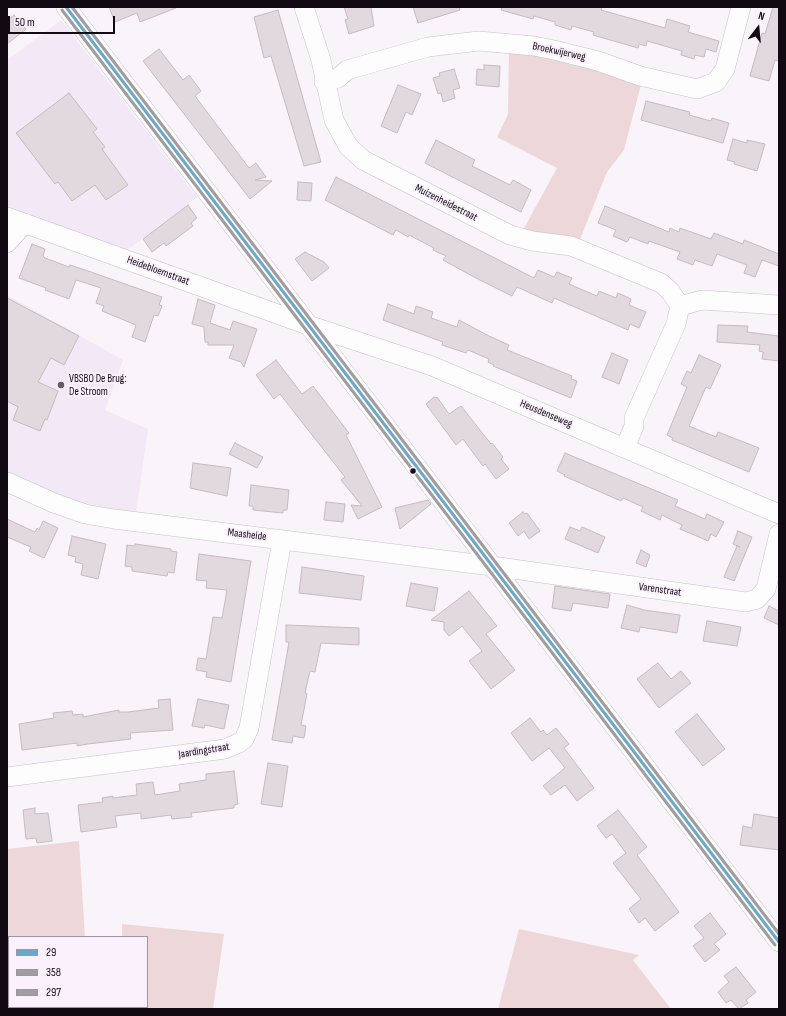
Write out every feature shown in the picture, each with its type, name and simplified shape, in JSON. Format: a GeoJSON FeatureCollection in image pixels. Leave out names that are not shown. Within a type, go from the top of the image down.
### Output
{"type":"FeatureCollection","features":[{"type":"Feature","properties":{"kind":"street"},"geometry":{"type":"LineString","coordinates":[[66,7],[779,942]]}},
{"type":"Feature","properties":{"kind":"street","name":"Muizenheidestraat"},"geometry":{"type":"LineString","coordinates":[[304,7],[321,60],[324,82],[334,120],[340,134],[348,146],[362,160],[510,235],[532,241],[571,246],[661,284],[670,291],[680,306]]}},
{"type":"Feature","properties":{"kind":"street","name":"Broekwijerweg"},"geometry":{"type":"LineString","coordinates":[[324,82],[338,78],[347,70],[428,47],[479,41],[534,46],[560,51],[598,61],[640,76],[697,89],[716,82],[725,69],[741,7]]}},
{"type":"Feature","properties":{"kind":"street","name":"Heidebloemstraat"},"geometry":{"type":"LineString","coordinates":[[7,217],[308,325]]}},
{"type":"Feature","properties":{"kind":"street"},"geometry":{"type":"LineString","coordinates":[[7,243],[25,223]]}},
{"type":"Feature","properties":{"kind":"street"},"geometry":{"type":"LineString","coordinates":[[625,448],[634,426],[636,414],[676,324],[680,306],[702,300],[779,305]]}},
{"type":"Feature","properties":{"kind":"street","name":"Heusdenseweg"},"geometry":{"type":"LineString","coordinates":[[308,325],[432,366],[779,514]]}},
{"type":"Feature","properties":{"kind":"street","name":"Maasheide"},"geometry":{"type":"LineString","coordinates":[[7,482],[54,503],[84,514],[492,566]]}},
{"type":"Feature","properties":{"kind":"street","name":"Varenstraat"},"geometry":{"type":"LineString","coordinates":[[492,566],[746,602],[757,599],[766,589],[779,534]]}},
{"type":"Feature","properties":{"kind":"street","name":"Jaardingstraat"},"geometry":{"type":"LineString","coordinates":[[7,777],[224,749],[239,744],[248,728],[282,540]]}},
{"type":"Feature","properties":{"kind":"shaded area"},"geometry":{"type":"Polygon","coordinates":[[[61,20],[197,197],[126,251],[7,208],[7,60],[61,20]]]}},
{"type":"Feature","properties":{"kind":"shaded area"},"geometry":{"type":"Polygon","coordinates":[[[509,47],[642,81],[624,150],[607,172],[579,242],[522,232],[557,168],[497,137],[508,114],[509,47]]]}},
{"type":"Feature","properties":{"kind":"shaded area","name":"VBSBO De Brug: De Stroom"},"geometry":{"type":"Polygon","coordinates":[[[7,295],[123,360],[105,410],[148,429],[136,513],[100,508],[73,501],[7,473],[7,295]]]}},
{"type":"Feature","properties":{"kind":"shaded area"},"geometry":{"type":"Polygon","coordinates":[[[79,841],[85,936],[8,936],[8,1008],[148,1008],[148,936],[122,936],[122,924],[224,934],[213,1009],[7,1008],[7,849],[79,841]]]}},
{"type":"Feature","properties":{"kind":"shaded area"},"geometry":{"type":"Polygon","coordinates":[[[519,929],[639,955],[633,960],[671,1009],[498,1009],[519,929]]]}},
{"type":"Feature","properties":{"kind":"building"},"geometry":{"type":"Polygon","coordinates":[[[109,7],[176,8],[140,22],[137,13],[115,22],[109,7]]]}},
{"type":"Feature","properties":{"kind":"building"},"geometry":{"type":"Polygon","coordinates":[[[344,7],[371,7],[374,26],[349,34],[345,20],[348,19],[344,7]]]}},
{"type":"Feature","properties":{"kind":"building"},"geometry":{"type":"Polygon","coordinates":[[[413,7],[459,7],[460,10],[418,23],[413,7]]]}},
{"type":"Feature","properties":{"kind":"building"},"geometry":{"type":"Polygon","coordinates":[[[502,7],[602,7],[601,10],[665,28],[667,19],[690,26],[688,32],[719,41],[716,52],[706,49],[704,57],[695,55],[694,59],[681,55],[682,51],[647,41],[646,46],[639,44],[638,48],[593,35],[594,32],[572,26],[571,30],[555,25],[555,22],[534,16],[533,19],[501,10],[502,7]]]}},
{"type":"Feature","properties":{"kind":"building"},"geometry":{"type":"Polygon","coordinates":[[[773,7],[779,7],[779,61],[775,60],[769,81],[750,76],[762,33],[765,34],[773,7]]]}},
{"type":"Feature","properties":{"kind":"building"},"geometry":{"type":"Polygon","coordinates":[[[278,10],[321,162],[304,166],[271,56],[264,58],[254,17],[278,10]]]}},
{"type":"Feature","properties":{"kind":"building"},"geometry":{"type":"Polygon","coordinates":[[[14,15],[26,29],[7,44],[7,21],[14,15]]]}},
{"type":"Feature","properties":{"kind":"building"},"geometry":{"type":"Polygon","coordinates":[[[159,49],[183,80],[189,75],[201,91],[195,96],[249,168],[256,163],[266,177],[255,180],[272,181],[250,199],[143,61],[159,49]]]}},
{"type":"Feature","properties":{"kind":"building"},"geometry":{"type":"Polygon","coordinates":[[[484,65],[500,66],[499,87],[476,85],[477,69],[484,70],[484,65]]]}},
{"type":"Feature","properties":{"kind":"building"},"geometry":{"type":"Polygon","coordinates":[[[454,69],[460,88],[453,90],[455,98],[443,102],[441,93],[438,94],[433,78],[440,76],[439,73],[454,69]]]}},
{"type":"Feature","properties":{"kind":"building"},"geometry":{"type":"Polygon","coordinates":[[[398,85],[421,94],[412,115],[406,112],[397,133],[381,126],[398,85]]]}},
{"type":"Feature","properties":{"kind":"building"},"geometry":{"type":"Polygon","coordinates":[[[69,93],[97,129],[93,132],[105,147],[102,149],[128,185],[106,200],[95,185],[72,201],[58,182],[55,184],[16,133],[69,93]]]}},
{"type":"Feature","properties":{"kind":"building"},"geometry":{"type":"Polygon","coordinates":[[[646,101],[690,112],[689,115],[711,121],[712,118],[729,123],[723,143],[641,120],[646,101]]]}},
{"type":"Feature","properties":{"kind":"building"},"geometry":{"type":"Polygon","coordinates":[[[733,139],[747,143],[747,140],[765,144],[757,171],[734,164],[735,162],[727,160],[733,139]]]}},
{"type":"Feature","properties":{"kind":"building"},"geometry":{"type":"Polygon","coordinates":[[[436,140],[475,160],[472,166],[510,185],[513,180],[531,190],[521,212],[425,163],[436,140]]]}},
{"type":"Feature","properties":{"kind":"building"},"geometry":{"type":"Polygon","coordinates":[[[336,177],[534,278],[538,270],[554,277],[557,272],[572,278],[569,284],[597,296],[599,291],[616,298],[618,293],[631,299],[629,305],[646,312],[639,328],[630,324],[628,330],[554,298],[552,303],[517,287],[512,296],[443,260],[446,256],[409,235],[408,237],[396,230],[393,235],[325,200],[336,177]]]}},
{"type":"Feature","properties":{"kind":"building"},"geometry":{"type":"Polygon","coordinates":[[[298,182],[312,183],[311,201],[297,200],[298,182]]]}},
{"type":"Feature","properties":{"kind":"building"},"geometry":{"type":"Polygon","coordinates":[[[188,205],[197,218],[191,223],[193,226],[166,246],[164,243],[152,252],[143,239],[188,205]]]}},
{"type":"Feature","properties":{"kind":"building"},"geometry":{"type":"Polygon","coordinates":[[[605,206],[669,232],[670,228],[679,232],[680,228],[711,239],[714,233],[743,244],[744,240],[779,254],[779,266],[762,260],[755,277],[744,273],[747,265],[717,254],[712,266],[695,260],[693,265],[677,259],[680,252],[649,241],[648,244],[630,237],[627,242],[613,236],[616,230],[598,223],[605,206]]]}},
{"type":"Feature","properties":{"kind":"building"},"geometry":{"type":"Polygon","coordinates":[[[32,244],[45,249],[43,256],[45,258],[69,267],[70,265],[91,272],[162,297],[159,305],[162,306],[158,316],[154,315],[145,342],[132,337],[136,325],[102,311],[104,306],[96,303],[101,288],[76,280],[69,299],[45,290],[46,288],[19,278],[32,244]]]}},
{"type":"Feature","properties":{"kind":"building"},"geometry":{"type":"Polygon","coordinates":[[[305,252],[324,262],[329,268],[312,281],[295,259],[305,252]]]}},
{"type":"Feature","properties":{"kind":"building"},"geometry":{"type":"Polygon","coordinates":[[[7,298],[79,336],[64,365],[51,358],[38,382],[58,391],[47,420],[45,419],[40,431],[13,420],[18,407],[7,401],[7,298]]]}},
{"type":"Feature","properties":{"kind":"building"},"geometry":{"type":"Polygon","coordinates":[[[198,299],[215,305],[210,323],[230,330],[233,321],[257,329],[244,367],[241,362],[229,358],[234,345],[208,345],[208,342],[205,342],[204,327],[192,324],[198,299]]]}},
{"type":"Feature","properties":{"kind":"building"},"geometry":{"type":"Polygon","coordinates":[[[388,304],[414,314],[416,306],[433,312],[431,318],[457,327],[459,320],[509,345],[507,350],[572,376],[571,379],[577,381],[571,398],[493,366],[494,365],[488,362],[489,359],[468,350],[466,353],[442,345],[443,342],[383,320],[388,304]]]}},
{"type":"Feature","properties":{"kind":"building"},"geometry":{"type":"Polygon","coordinates":[[[718,325],[748,326],[747,332],[779,336],[779,361],[762,359],[763,352],[759,351],[760,345],[717,342],[718,325]]]}},
{"type":"Feature","properties":{"kind":"building"},"geometry":{"type":"Polygon","coordinates":[[[612,353],[628,360],[619,384],[602,377],[612,353]]]}},
{"type":"Feature","properties":{"kind":"building"},"geometry":{"type":"Polygon","coordinates":[[[699,355],[721,365],[710,389],[706,387],[689,426],[716,437],[718,432],[759,448],[749,472],[672,440],[673,438],[667,435],[687,387],[681,384],[687,371],[691,373],[699,355]]]}},
{"type":"Feature","properties":{"kind":"building"},"geometry":{"type":"Polygon","coordinates":[[[276,360],[302,394],[313,386],[349,433],[346,435],[382,507],[358,519],[351,505],[362,506],[341,480],[345,477],[280,394],[274,399],[256,375],[276,360]]]}},
{"type":"Feature","properties":{"kind":"building"},"geometry":{"type":"Polygon","coordinates":[[[434,397],[437,397],[449,414],[461,406],[503,457],[501,459],[509,469],[496,479],[485,464],[483,466],[463,439],[456,445],[426,404],[434,397]]]}},
{"type":"Feature","properties":{"kind":"building"},"geometry":{"type":"Polygon","coordinates":[[[235,443],[263,457],[257,468],[229,454],[235,443]]]}},
{"type":"Feature","properties":{"kind":"building"},"geometry":{"type":"Polygon","coordinates":[[[565,453],[678,500],[675,506],[705,519],[707,514],[724,522],[716,537],[711,534],[708,541],[680,529],[682,525],[662,515],[660,520],[641,511],[643,507],[623,498],[621,501],[564,476],[565,475],[557,471],[565,453]]]}},
{"type":"Feature","properties":{"kind":"building"},"geometry":{"type":"Polygon","coordinates":[[[193,463],[231,468],[227,496],[190,488],[193,463]]]}},
{"type":"Feature","properties":{"kind":"building"},"geometry":{"type":"Polygon","coordinates":[[[251,485],[289,490],[287,510],[283,510],[283,513],[253,510],[253,506],[249,506],[251,485]]]}},
{"type":"Feature","properties":{"kind":"building"},"geometry":{"type":"Polygon","coordinates":[[[428,500],[431,504],[400,529],[395,508],[428,500]]]}},
{"type":"Feature","properties":{"kind":"building"},"geometry":{"type":"Polygon","coordinates":[[[326,502],[345,504],[343,522],[324,520],[326,502]]]}},
{"type":"Feature","properties":{"kind":"building"},"geometry":{"type":"Polygon","coordinates":[[[523,512],[524,514],[527,513],[540,531],[529,539],[524,531],[518,536],[509,523],[523,512]]]}},
{"type":"Feature","properties":{"kind":"building"},"geometry":{"type":"Polygon","coordinates":[[[7,519],[35,532],[37,528],[39,530],[43,521],[58,528],[44,558],[29,551],[31,547],[7,537],[7,519]]]}},
{"type":"Feature","properties":{"kind":"building"},"geometry":{"type":"Polygon","coordinates":[[[570,527],[580,531],[582,527],[605,537],[598,553],[565,539],[570,527]]]}},
{"type":"Feature","properties":{"kind":"building"},"geometry":{"type":"Polygon","coordinates":[[[738,531],[752,537],[734,581],[724,577],[737,546],[740,547],[733,544],[738,531]]]}},
{"type":"Feature","properties":{"kind":"building"},"geometry":{"type":"Polygon","coordinates":[[[72,536],[106,544],[98,579],[81,575],[83,564],[75,562],[76,557],[68,555],[72,536]]]}},
{"type":"Feature","properties":{"kind":"building"},"geometry":{"type":"Polygon","coordinates":[[[135,544],[171,549],[171,551],[177,552],[174,573],[168,572],[167,576],[132,571],[132,567],[125,566],[127,545],[135,546],[135,544]]]}},
{"type":"Feature","properties":{"kind":"building"},"geometry":{"type":"Polygon","coordinates":[[[641,550],[650,555],[646,567],[636,563],[641,550]]]}},
{"type":"Feature","properties":{"kind":"building"},"geometry":{"type":"Polygon","coordinates":[[[199,554],[251,561],[231,682],[206,677],[207,672],[196,670],[198,658],[206,659],[213,617],[222,618],[227,590],[206,588],[207,581],[196,580],[199,554]]]}},
{"type":"Feature","properties":{"kind":"building"},"geometry":{"type":"Polygon","coordinates":[[[302,567],[364,576],[361,600],[299,593],[302,567]]]}},
{"type":"Feature","properties":{"kind":"building"},"geometry":{"type":"Polygon","coordinates":[[[411,583],[438,588],[434,611],[406,606],[411,583]]]}},
{"type":"Feature","properties":{"kind":"building"},"geometry":{"type":"Polygon","coordinates":[[[555,586],[610,594],[608,608],[573,603],[571,611],[552,608],[555,586]]]}},
{"type":"Feature","properties":{"kind":"building"},"geometry":{"type":"Polygon","coordinates":[[[469,591],[497,626],[486,634],[515,670],[491,689],[469,661],[482,651],[462,626],[449,636],[444,630],[444,622],[431,620],[469,591]]]}},
{"type":"Feature","properties":{"kind":"building"},"geometry":{"type":"Polygon","coordinates":[[[627,605],[644,610],[680,615],[677,633],[640,627],[639,632],[621,628],[627,605]]]}},
{"type":"Feature","properties":{"kind":"building"},"geometry":{"type":"Polygon","coordinates":[[[769,606],[779,611],[779,625],[764,618],[769,606]]]}},
{"type":"Feature","properties":{"kind":"building"},"geometry":{"type":"Polygon","coordinates":[[[707,621],[741,627],[737,646],[703,641],[707,621]]]}},
{"type":"Feature","properties":{"kind":"building"},"geometry":{"type":"Polygon","coordinates":[[[286,625],[359,628],[359,645],[321,643],[315,672],[310,671],[305,693],[307,694],[301,725],[306,726],[304,738],[293,736],[292,743],[272,740],[289,642],[286,642],[286,625]]]}},
{"type":"Feature","properties":{"kind":"building"},"geometry":{"type":"Polygon","coordinates":[[[658,663],[671,679],[681,671],[691,683],[659,708],[637,679],[658,663]]]}},
{"type":"Feature","properties":{"kind":"building"},"geometry":{"type":"Polygon","coordinates":[[[170,699],[173,730],[130,733],[131,739],[77,746],[77,743],[22,750],[19,724],[54,718],[53,713],[72,711],[73,715],[83,714],[83,717],[119,710],[119,712],[128,712],[159,708],[158,700],[170,699]]]}},
{"type":"Feature","properties":{"kind":"building"},"geometry":{"type":"Polygon","coordinates":[[[198,699],[229,705],[224,729],[205,725],[204,728],[192,726],[198,699]]]}},
{"type":"Feature","properties":{"kind":"building"},"geometry":{"type":"Polygon","coordinates":[[[697,714],[725,749],[703,766],[675,732],[697,714]]]}},
{"type":"Feature","properties":{"kind":"building"},"geometry":{"type":"Polygon","coordinates":[[[530,718],[541,732],[543,730],[547,735],[556,728],[569,744],[564,748],[594,788],[577,801],[565,785],[551,795],[543,786],[565,768],[549,748],[532,761],[511,733],[530,718]]]}},
{"type":"Feature","properties":{"kind":"building"},"geometry":{"type":"Polygon","coordinates":[[[268,763],[288,766],[282,807],[261,804],[268,763]]]}},
{"type":"Feature","properties":{"kind":"building"},"geometry":{"type":"Polygon","coordinates":[[[234,771],[238,804],[234,805],[234,808],[191,813],[192,817],[172,819],[171,815],[141,819],[141,813],[115,816],[117,827],[81,832],[78,805],[103,802],[102,798],[113,796],[113,798],[137,795],[136,784],[153,782],[155,795],[180,791],[179,784],[206,780],[206,774],[234,771]]]}},
{"type":"Feature","properties":{"kind":"building"},"geometry":{"type":"Polygon","coordinates":[[[35,808],[35,814],[48,813],[52,841],[37,843],[36,838],[26,839],[23,810],[35,808]]]}},
{"type":"Feature","properties":{"kind":"building"},"geometry":{"type":"Polygon","coordinates":[[[618,810],[647,847],[637,855],[679,912],[655,931],[645,918],[639,923],[629,909],[641,899],[613,863],[626,853],[612,834],[606,838],[597,826],[618,810]]]}},
{"type":"Feature","properties":{"kind":"building"},"geometry":{"type":"Polygon","coordinates":[[[754,814],[779,818],[779,850],[740,845],[743,826],[752,828],[754,814]]]}},
{"type":"Feature","properties":{"kind":"building"},"geometry":{"type":"Polygon","coordinates":[[[710,913],[726,934],[714,944],[720,950],[705,962],[693,946],[704,938],[694,926],[710,913]]]}},
{"type":"Feature","properties":{"kind":"building"},"geometry":{"type":"Polygon","coordinates":[[[736,967],[756,992],[746,1000],[748,1003],[739,1009],[731,1000],[726,1003],[718,992],[729,982],[724,976],[736,967]]]}},
{"type":"Feature","properties":{"kind":"transit line","name":"29"},"geometry":{"type":"LineString","coordinates":[[66,7],[779,942]]}},
{"type":"Feature","properties":{"kind":"transit line","name":"297"},"geometry":{"type":"LineString","coordinates":[[72,7],[779,934]]}},
{"type":"Feature","properties":{"kind":"transit line","name":"358"},"geometry":{"type":"LineString","coordinates":[[62,10],[775,945]]}},
{"type":"Feature","properties":{"kind":"place","name":"VBSBO De Brug: De Stroom"},"geometry":{"type":"Point","coordinates":[61,385]}}]}
